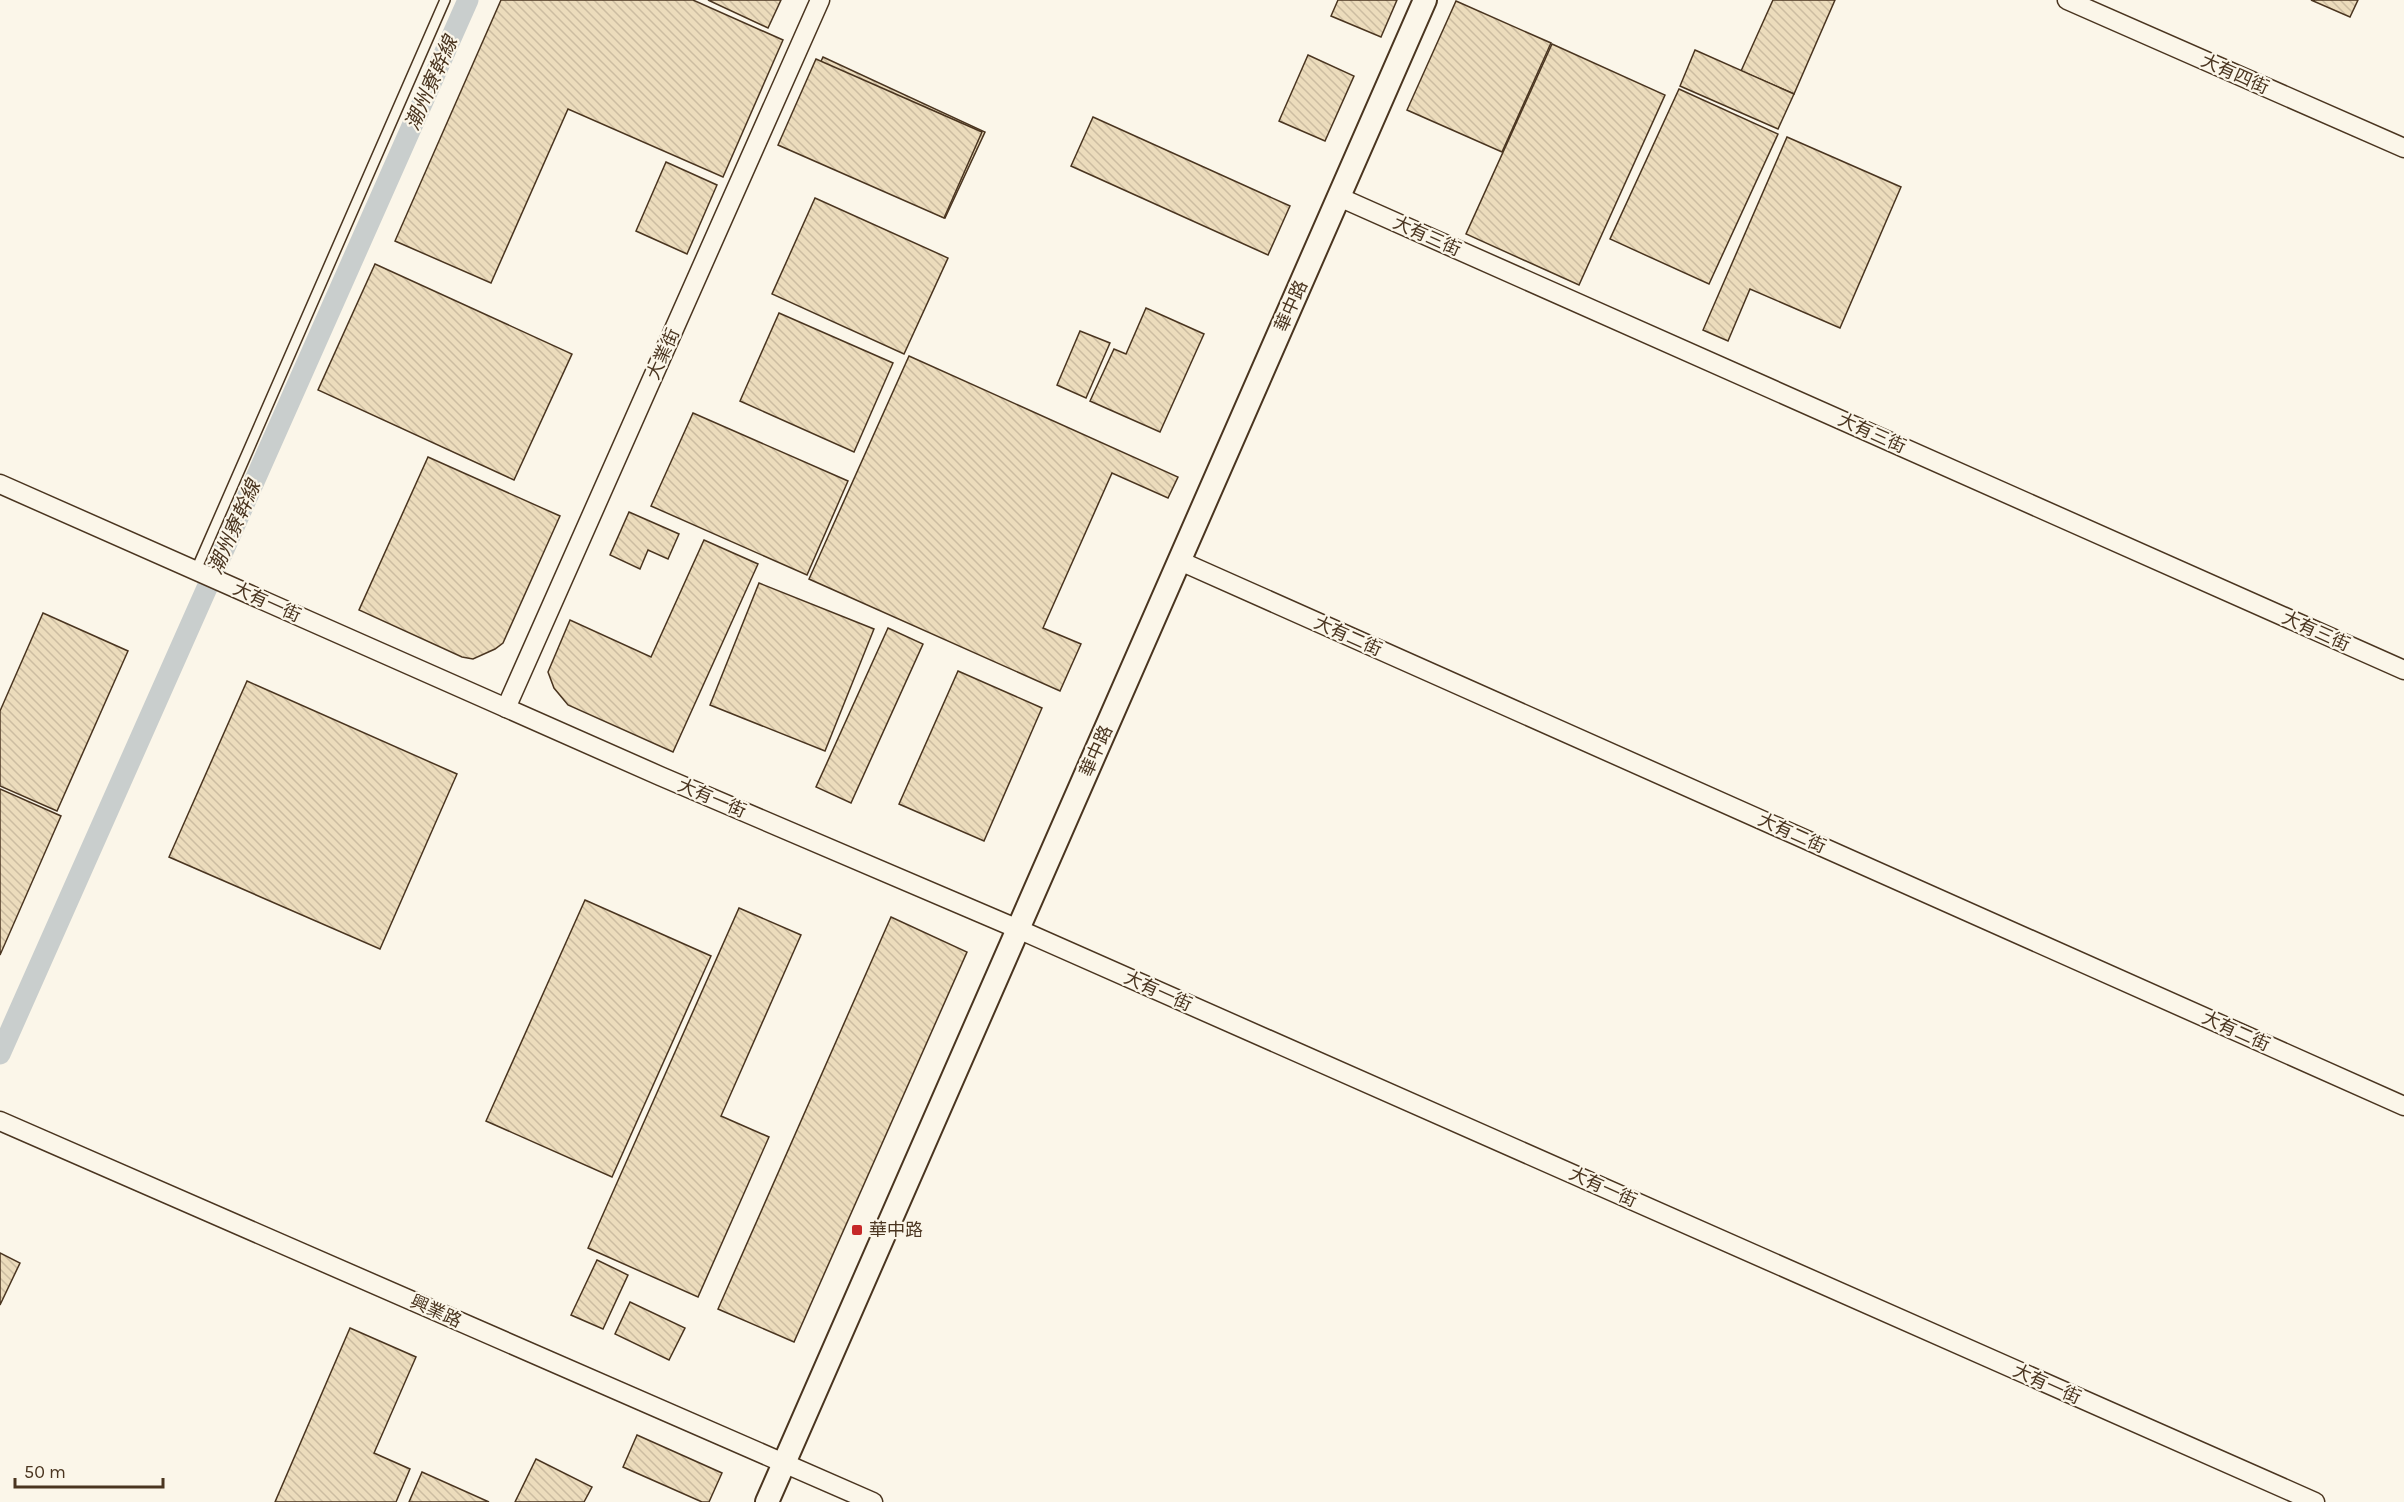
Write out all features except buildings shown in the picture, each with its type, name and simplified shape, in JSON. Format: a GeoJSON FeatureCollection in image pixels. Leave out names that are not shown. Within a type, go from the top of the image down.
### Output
{"type":"FeatureCollection","features":[{"type":"Feature","properties":{"kind":"street","name":"大業街"},"geometry":{"type":"LineString","coordinates":[[506,708],[820,0]]}},
{"type":"Feature","properties":{"kind":"street","name":"華中路"},"geometry":{"type":"LineString","coordinates":[[767,1502],[1425,0]]}},
{"type":"Feature","properties":{"kind":"street","name":"大有四街"},"geometry":{"type":"LineString","coordinates":[[2067,0],[2404,148]]}},
{"type":"Feature","properties":{"kind":"street","name":"大有三街"},"geometry":{"type":"LineString","coordinates":[[1339,197],[2404,670]]}},
{"type":"Feature","properties":{"kind":"street","name":"大有一街"},"geometry":{"type":"LineString","coordinates":[[0,484],[506,708],[1018,929],[2315,1502]]}},
{"type":"Feature","properties":{"kind":"street","name":"大有二街"},"geometry":{"type":"LineString","coordinates":[[1180,561],[2404,1106]]}},
{"type":"Feature","properties":{"kind":"street","name":"興業路"},"geometry":{"type":"LineString","coordinates":[[0,1121],[873,1502]]}},
{"type":"Feature","properties":{"kind":"lane"},"geometry":{"type":"LineString","coordinates":[[196,570],[445,0]]}},
{"type":"Feature","properties":{"kind":"waterway","name":"潮州寮幹線"},"geometry":{"type":"LineString","coordinates":[[0,1054],[468,0]]}},
{"type":"Feature","properties":{"kind":"place","name":"華中路"},"geometry":{"type":"Point","coordinates":[857,1230]}}]}
